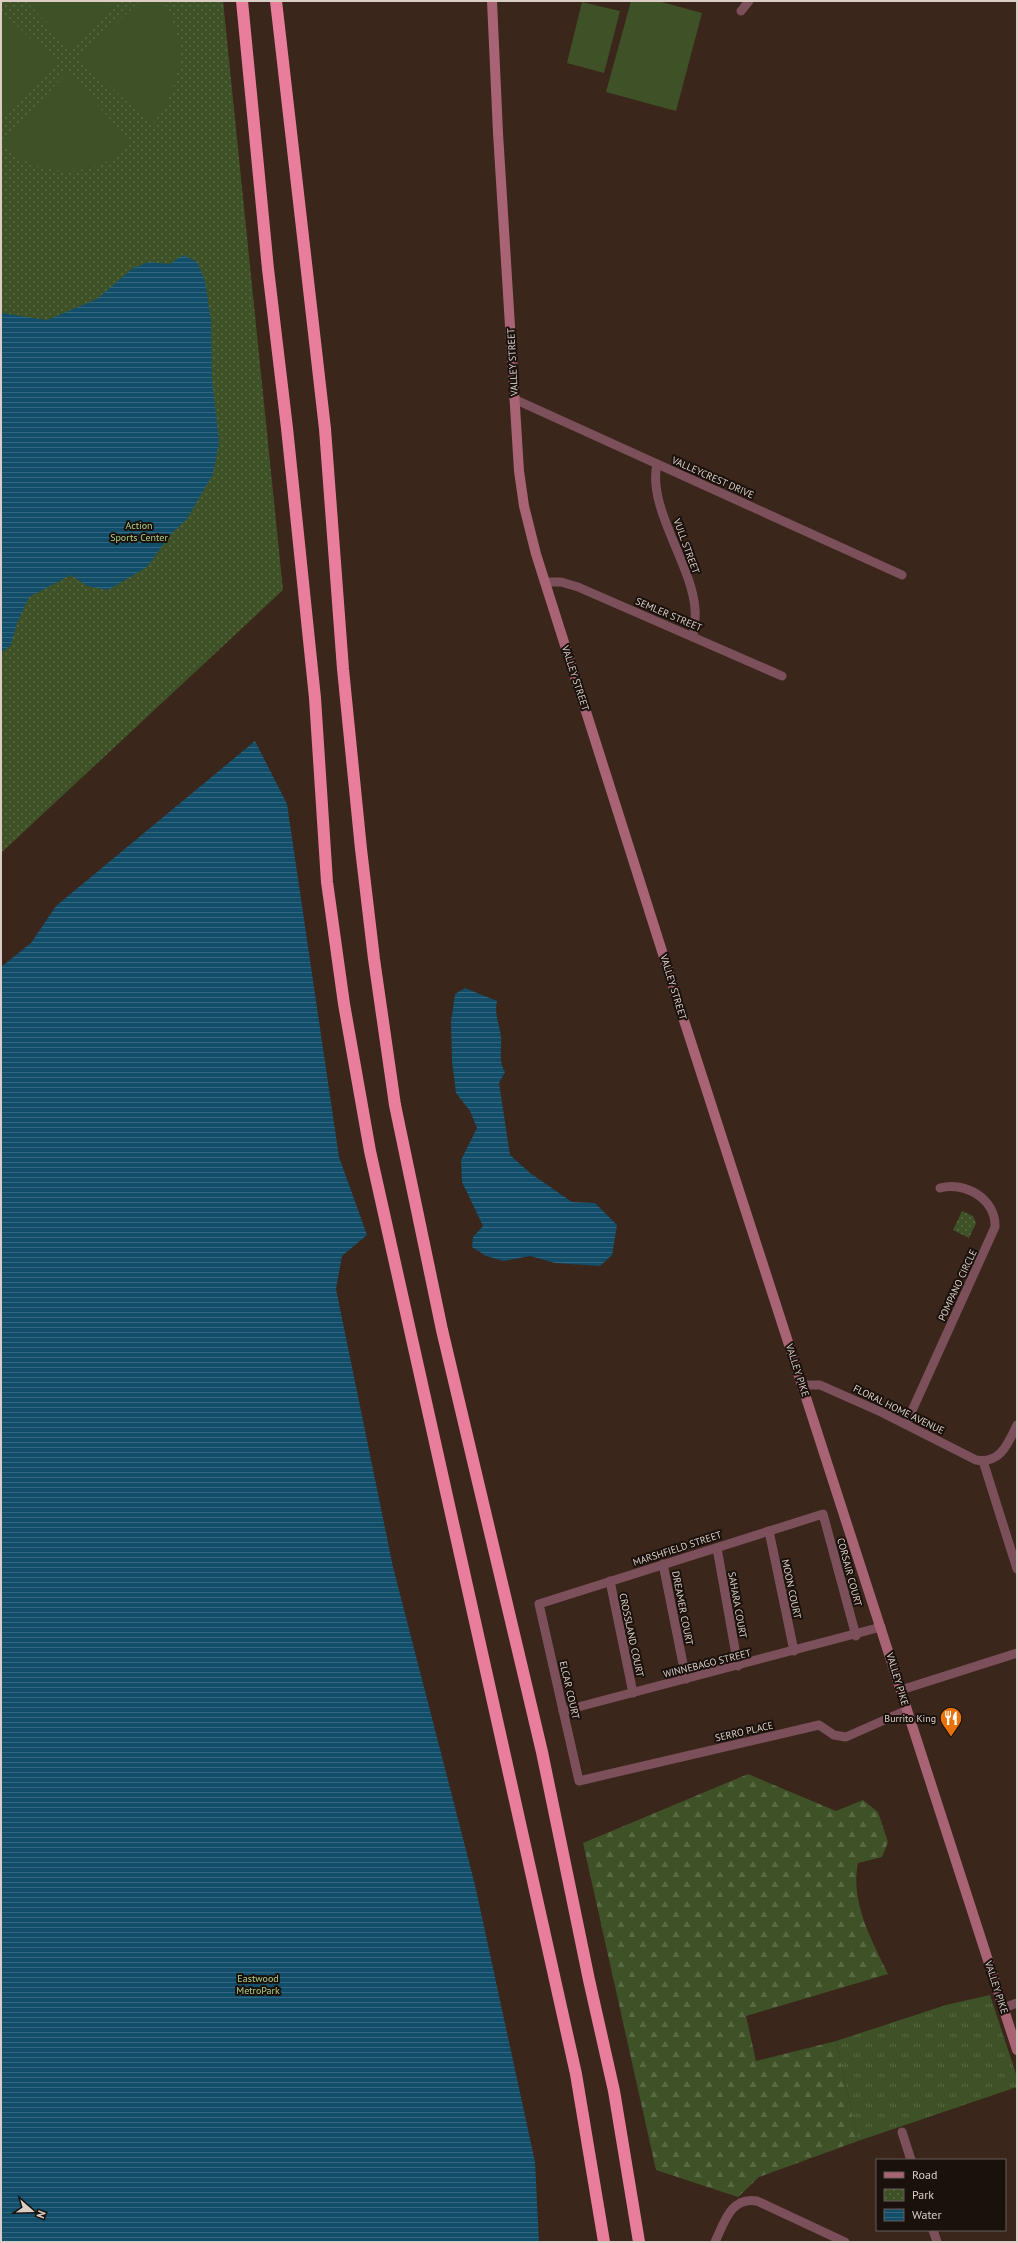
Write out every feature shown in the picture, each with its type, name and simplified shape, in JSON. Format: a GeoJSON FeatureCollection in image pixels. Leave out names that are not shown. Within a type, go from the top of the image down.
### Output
{"type":"FeatureCollection","features":[{"type":"Feature","properties":{"kind":"highway"},"geometry":{"type":"LineString","coordinates":[[242,1],[268,269],[287,428],[315,698],[327,882],[344,1004],[370,1151],[576,2074],[604,2242]]}},
{"type":"Feature","properties":{"kind":"highway"},"geometry":{"type":"LineString","coordinates":[[276,1],[325,429],[343,669],[361,849],[374,959],[395,1105],[442,1330],[542,1752],[588,1980],[614,2092],[639,2242]]}},
{"type":"Feature","properties":{"kind":"street","name":"VALLEY STREET"},"geometry":{"type":"LineString","coordinates":[[492,1],[498,133],[514,399],[520,485],[524,506],[545,582],[786,1331]]}},
{"type":"Feature","properties":{"kind":"street"},"geometry":{"type":"LineString","coordinates":[[741,10],[749,1]]}},
{"type":"Feature","properties":{"kind":"street","name":"VALLEYCREST DRIVE"},"geometry":{"type":"LineString","coordinates":[[514,399],[902,575]]}},
{"type":"Feature","properties":{"kind":"street","name":"VULL STREET"},"geometry":{"type":"LineString","coordinates":[[657,464],[655,484],[694,598],[695,620],[693,637]]}},
{"type":"Feature","properties":{"kind":"street","name":"SEMLER STREET"},"geometry":{"type":"LineString","coordinates":[[545,582],[561,582],[578,587],[782,676]]}},
{"type":"Feature","properties":{"kind":"street","name":"POMPANO CIRCLE"},"geometry":{"type":"LineString","coordinates":[[906,1424],[995,1227],[994,1213],[988,1202],[956,1186],[940,1188]]}},
{"type":"Feature","properties":{"kind":"street","name":"VALLEY PIKE"},"geometry":{"type":"LineString","coordinates":[[786,1331],[1017,2050]]}},
{"type":"Feature","properties":{"kind":"street","name":"FLORAL HOME AVENUE"},"geometry":{"type":"LineString","coordinates":[[803,1385],[820,1385],[906,1424],[968,1457],[983,1461]]}},
{"type":"Feature","properties":{"kind":"street"},"geometry":{"type":"LineString","coordinates":[[1017,1425],[999,1456],[983,1461],[1017,1569]]}},
{"type":"Feature","properties":{"kind":"street","name":"MARSHFIELD STREET"},"geometry":{"type":"LineString","coordinates":[[538,1604],[823,1514]]}},
{"type":"Feature","properties":{"kind":"street","name":"CORSAIR COURT"},"geometry":{"type":"LineString","coordinates":[[823,1514],[856,1636]]}},
{"type":"Feature","properties":{"kind":"street","name":"MOON COURT"},"geometry":{"type":"LineString","coordinates":[[769,1531],[794,1652]]}},
{"type":"Feature","properties":{"kind":"street","name":"SAHARA COURT"},"geometry":{"type":"LineString","coordinates":[[717,1548],[738,1666]]}},
{"type":"Feature","properties":{"kind":"street","name":"DREAMER COURT"},"geometry":{"type":"LineString","coordinates":[[664,1564],[686,1679]]}},
{"type":"Feature","properties":{"kind":"street","name":"CROSSLAND COURT"},"geometry":{"type":"LineString","coordinates":[[610,1581],[633,1693]]}},
{"type":"Feature","properties":{"kind":"street","name":"ELCAR COURT"},"geometry":{"type":"LineString","coordinates":[[538,1604],[579,1780]]}},
{"type":"Feature","properties":{"kind":"street","name":"WINNEBAGO STREET"},"geometry":{"type":"LineString","coordinates":[[563,1711],[856,1636],[881,1627]]}},
{"type":"Feature","properties":{"kind":"street"},"geometry":{"type":"LineString","coordinates":[[901,1690],[1017,1653]]}},
{"type":"Feature","properties":{"kind":"street","name":"SERRO PLACE"},"geometry":{"type":"LineString","coordinates":[[579,1780],[819,1725],[834,1735],[846,1737],[907,1710]]}},
{"type":"Feature","properties":{"kind":"street"},"geometry":{"type":"LineString","coordinates":[[1004,2008],[1017,2004]]}},
{"type":"Feature","properties":{"kind":"street"},"geometry":{"type":"LineString","coordinates":[[902,2132],[911,2159]]}},
{"type":"Feature","properties":{"kind":"street"},"geometry":{"type":"LineString","coordinates":[[715,2242],[727,2215],[738,2203],[744,2200],[757,2200],[845,2242]]}},
{"type":"Feature","properties":{"kind":"street"},"geometry":{"type":"LineString","coordinates":[[933,2231],[937,2242]]}},
{"type":"Feature","properties":{"kind":"green space","name":"Action Sports Center"},"geometry":{"type":"Polygon","coordinates":[[[1,1],[223,1],[283,590],[1,853],[1,1]]]}},
{"type":"Feature","properties":{"kind":"green space"},"geometry":{"type":"Polygon","coordinates":[[[26,1],[116,1],[71,50],[26,1]]]}},
{"type":"Feature","properties":{"kind":"green space"},"geometry":{"type":"Polygon","coordinates":[[[140,1],[163,1],[172,17],[177,33],[179,49],[179,65],[176,80],[162,110],[152,125],[79,58],[140,1]]]}},
{"type":"Feature","properties":{"kind":"green space"},"geometry":{"type":"Polygon","coordinates":[[[631,1],[658,1],[702,13],[676,111],[606,92],[631,1]]]}},
{"type":"Feature","properties":{"kind":"green space"},"geometry":{"type":"Polygon","coordinates":[[[582,2],[620,11],[604,73],[567,63],[582,2]]]}},
{"type":"Feature","properties":{"kind":"green space"},"geometry":{"type":"Polygon","coordinates":[[[1,11],[59,64],[1,115],[1,11]]]}},
{"type":"Feature","properties":{"kind":"green space"},"geometry":{"type":"Polygon","coordinates":[[[68,71],[131,143],[117,155],[101,164],[84,169],[67,171],[49,169],[32,164],[16,156],[1,145],[68,71]]]}},
{"type":"Feature","properties":{"kind":"green space"},"geometry":{"type":"Polygon","coordinates":[[[962,1211],[973,1216],[976,1223],[969,1238],[953,1230],[962,1211]]]}},
{"type":"Feature","properties":{"kind":"green space"},"geometry":{"type":"Polygon","coordinates":[[[748,1774],[836,1811],[863,1800],[878,1812],[888,1842],[882,1857],[858,1863],[856,1878],[857,1892],[864,1921],[869,1935],[888,1974],[746,2016],[756,2061],[836,2041],[858,2141],[759,2177],[738,2197],[656,2170],[583,1843],[748,1774]]]}},
{"type":"Feature","properties":{"kind":"green space"},"geometry":{"type":"Polygon","coordinates":[[[990,1995],[1017,2077],[1017,2087],[858,2141],[836,2041],[946,2005],[990,1995]]]}},
{"type":"Feature","properties":{"kind":"water"},"geometry":{"type":"Polygon","coordinates":[[[183,255],[197,262],[205,281],[211,321],[212,379],[219,442],[213,474],[187,519],[171,534],[147,567],[108,590],[87,586],[71,575],[29,597],[17,623],[11,645],[1,653],[1,313],[47,320],[97,299],[133,268],[149,262],[170,264],[183,255]]]}},
{"type":"Feature","properties":{"kind":"water","name":"Eastwood MetroPark"},"geometry":{"type":"Polygon","coordinates":[[[255,741],[287,804],[339,1157],[367,1235],[342,1256],[336,1289],[393,1567],[475,1885],[535,2162],[539,2242],[1,2242],[1,967],[31,943],[56,906],[255,741]]]}},
{"type":"Feature","properties":{"kind":"water"},"geometry":{"type":"Polygon","coordinates":[[[465,988],[497,1001],[496,1007],[501,1038],[501,1060],[505,1072],[499,1083],[510,1155],[530,1173],[572,1202],[595,1203],[617,1225],[612,1255],[600,1266],[555,1263],[530,1256],[504,1261],[486,1256],[472,1247],[473,1237],[483,1226],[462,1182],[461,1160],[477,1128],[470,1111],[456,1093],[452,1061],[451,1022],[455,994],[465,988]]]}},
{"type":"Feature","properties":{"kind":"place","name":"Burrito King"},"geometry":{"type":"Point","coordinates":[951,1738]}}]}
